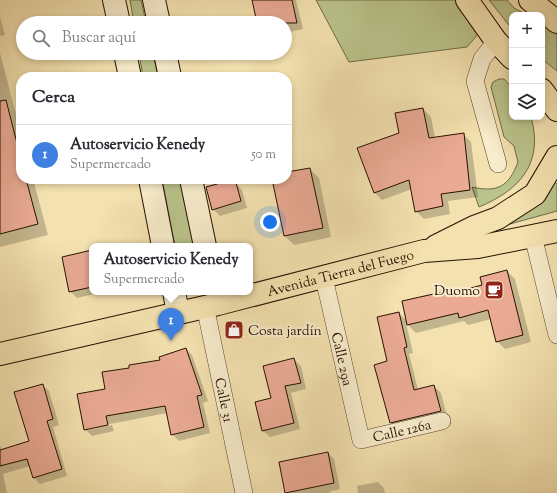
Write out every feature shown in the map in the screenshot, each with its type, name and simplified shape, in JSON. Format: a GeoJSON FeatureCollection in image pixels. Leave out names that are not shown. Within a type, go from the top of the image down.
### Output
{"type":"FeatureCollection","features":[{"type":"Feature","properties":{"kind":"highway"},"geometry":{"type":"LineString","coordinates":[[467,0],[496,41],[509,55]]}},
{"type":"Feature","properties":{"kind":"highway"},"geometry":{"type":"LineString","coordinates":[[530,0],[557,22]]}},
{"type":"Feature","properties":{"kind":"highway"},"geometry":{"type":"LineString","coordinates":[[545,94],[557,110]]}},
{"type":"Feature","properties":{"kind":"highway","name":"Avenida Tierra del Fuego"},"geometry":{"type":"LineString","coordinates":[[253,293],[324,278],[424,251],[498,218],[535,194],[557,158]]}},
{"type":"Feature","properties":{"kind":"highway","name":"Avenida Tierra del Fuego"},"geometry":{"type":"LineString","coordinates":[[424,251],[478,247],[557,232]]}},
{"type":"Feature","properties":{"kind":"highway","name":"Avenida Tierra del Fuego"},"geometry":{"type":"LineString","coordinates":[[0,354],[176,302],[213,301],[242,295]]}},
{"type":"Feature","properties":{"kind":"main road"},"geometry":{"type":"LineString","coordinates":[[114,0],[117,16]]}},
{"type":"Feature","properties":{"kind":"main road"},"geometry":{"type":"LineString","coordinates":[[154,0],[157,16]]}},
{"type":"Feature","properties":{"kind":"main road"},"geometry":{"type":"LineString","coordinates":[[126,60],[129,72]]}},
{"type":"Feature","properties":{"kind":"main road"},"geometry":{"type":"LineString","coordinates":[[166,60],[169,72]]}},
{"type":"Feature","properties":{"kind":"main road"},"geometry":{"type":"LineString","coordinates":[[151,184],[162,243]]}},
{"type":"Feature","properties":{"kind":"main road"},"geometry":{"type":"LineString","coordinates":[[192,184],[205,243]]}},
{"type":"Feature","properties":{"kind":"street"},"geometry":{"type":"LineString","coordinates":[[496,41],[482,59],[475,81],[498,164]]}},
{"type":"Feature","properties":{"kind":"street"},"geometry":{"type":"LineString","coordinates":[[533,236],[557,335]]}},
{"type":"Feature","properties":{"kind":"street","name":"Calle 29a"},"geometry":{"type":"LineString","coordinates":[[324,278],[361,440]]}},
{"type":"Feature","properties":{"kind":"street","name":"Calle 31"},"geometry":{"type":"LineString","coordinates":[[213,301],[244,493]]}},
{"type":"Feature","properties":{"kind":"street","name":"Calle 126a"},"geometry":{"type":"LineString","coordinates":[[361,440],[442,421]]}},
{"type":"Feature","properties":{"kind":"green space"},"geometry":{"type":"Polygon","coordinates":[[[130,0],[141,0],[144,16],[133,16],[130,0]]]}},
{"type":"Feature","properties":{"kind":"green space"},"geometry":{"type":"Polygon","coordinates":[[[316,0],[456,0],[479,33],[467,47],[349,62],[316,0]]]}},
{"type":"Feature","properties":{"kind":"green space"},"geometry":{"type":"Polygon","coordinates":[[[489,0],[507,0],[514,8],[521,12],[509,12],[509,25],[489,0]]]}},
{"type":"Feature","properties":{"kind":"green space"},"geometry":{"type":"Polygon","coordinates":[[[545,25],[557,35],[557,71],[545,61],[545,25]]]}},
{"type":"Feature","properties":{"kind":"green space"},"geometry":{"type":"Polygon","coordinates":[[[140,60],[154,60],[157,72],[142,72],[140,60]]]}},
{"type":"Feature","properties":{"kind":"green space"},"geometry":{"type":"Polygon","coordinates":[[[499,79],[504,79],[509,85],[509,120],[532,120],[534,133],[534,148],[531,161],[525,173],[517,183],[494,200],[479,207],[472,187],[489,189],[501,186],[511,177],[518,162],[514,146],[504,137],[491,87],[493,82],[499,79]]]}},
{"type":"Feature","properties":{"kind":"green space"},"geometry":{"type":"Polygon","coordinates":[[[555,182],[557,184],[557,211],[510,224],[555,182]]]}},
{"type":"Feature","properties":{"kind":"green space"},"geometry":{"type":"Polygon","coordinates":[[[163,184],[183,184],[196,243],[174,243],[163,184]]]}},
{"type":"Feature","properties":{"kind":"building"},"geometry":{"type":"Polygon","coordinates":[[[252,0],[292,0],[297,23],[292,23],[292,16],[255,16],[252,0]]]}},
{"type":"Feature","properties":{"kind":"building"},"geometry":{"type":"Polygon","coordinates":[[[6,100],[16,139],[16,184],[27,184],[38,224],[0,234],[0,101],[6,100]]]}},
{"type":"Feature","properties":{"kind":"building"},"geometry":{"type":"Polygon","coordinates":[[[423,108],[429,138],[464,133],[470,190],[441,194],[443,206],[415,212],[409,180],[374,193],[357,148],[399,133],[395,113],[423,108]]]}},
{"type":"Feature","properties":{"kind":"building"},"geometry":{"type":"Polygon","coordinates":[[[310,168],[323,228],[284,236],[273,184],[292,184],[292,171],[310,168]]]}},
{"type":"Feature","properties":{"kind":"building"},"geometry":{"type":"Polygon","coordinates":[[[217,184],[236,184],[241,201],[212,210],[206,187],[217,184]]]}},
{"type":"Feature","properties":{"kind":"building"},"geometry":{"type":"Polygon","coordinates":[[[89,251],[89,288],[69,292],[62,257],[89,251]]]}},
{"type":"Feature","properties":{"kind":"building"},"geometry":{"type":"Polygon","coordinates":[[[507,270],[523,335],[496,342],[488,310],[459,318],[458,313],[407,325],[402,301],[447,291],[448,294],[482,285],[480,277],[507,270]]]}},
{"type":"Feature","properties":{"kind":"building"},"geometry":{"type":"Polygon","coordinates":[[[399,312],[407,347],[404,348],[414,390],[434,385],[441,411],[390,423],[374,365],[387,361],[377,317],[399,312]]]}},
{"type":"Feature","properties":{"kind":"building"},"geometry":{"type":"Polygon","coordinates":[[[186,348],[202,395],[197,396],[204,427],[171,435],[165,406],[106,416],[108,425],[84,430],[77,394],[105,389],[102,372],[129,368],[129,365],[160,360],[159,357],[186,348]]]}},
{"type":"Feature","properties":{"kind":"building"},"geometry":{"type":"Polygon","coordinates":[[[294,358],[301,383],[285,386],[294,423],[262,431],[255,402],[271,398],[263,366],[294,358]]]}},
{"type":"Feature","properties":{"kind":"building"},"geometry":{"type":"Polygon","coordinates":[[[43,384],[53,419],[47,421],[62,469],[33,478],[27,459],[0,466],[0,450],[29,441],[14,392],[43,384]]]}},
{"type":"Feature","properties":{"kind":"building"},"geometry":{"type":"Polygon","coordinates":[[[328,452],[334,483],[285,493],[279,462],[328,452]]]}},
{"type":"Feature","properties":{"kind":"place","name":"Duomo"},"geometry":{"type":"Point","coordinates":[494,290]}},
{"type":"Feature","properties":{"kind":"place","name":"Costa jardín"},"geometry":{"type":"Point","coordinates":[234,330]}},
{"type":"Feature","properties":{"kind":"place","name":"Autoservicio Kenedy"},"geometry":{"type":"Point","coordinates":[171,341]}}]}
